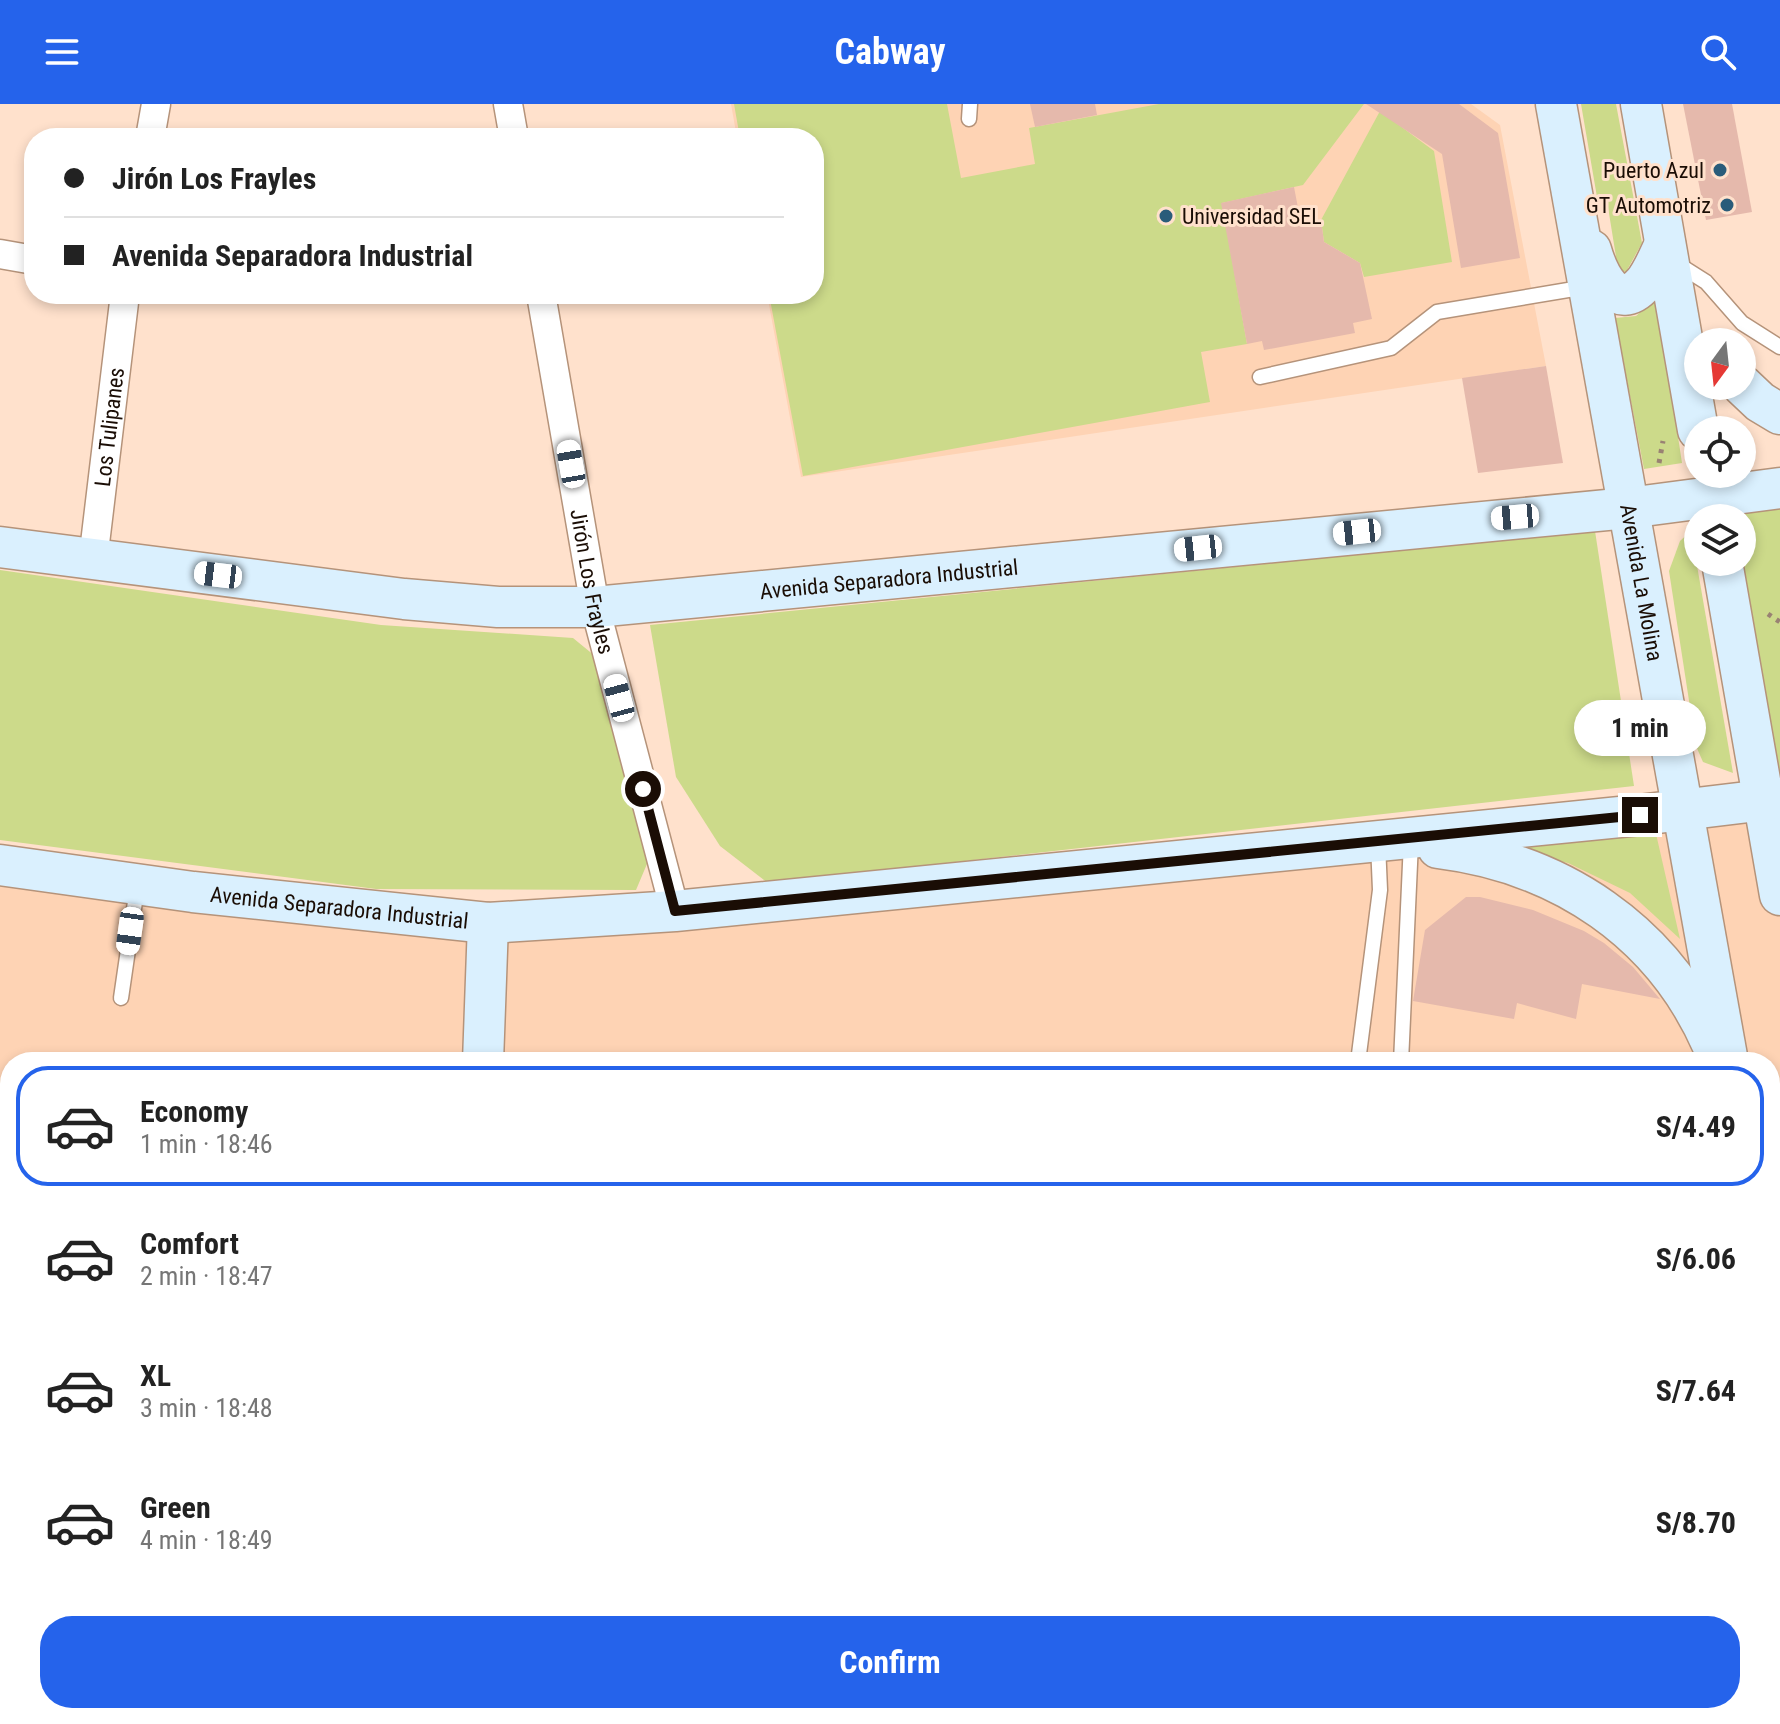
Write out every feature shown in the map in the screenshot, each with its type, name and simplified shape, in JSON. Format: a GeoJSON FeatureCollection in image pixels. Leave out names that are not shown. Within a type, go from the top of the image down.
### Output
{"type":"FeatureCollection","features":[{"type":"Feature","properties":{"kind":"main road","name":"Avenida La Molina"},"geometry":{"type":"LineString","coordinates":[[1556,104],[1571,185],[1596,285],[1628,508],[1726,1052]]}},
{"type":"Feature","properties":{"kind":"main road"},"geometry":{"type":"LineString","coordinates":[[1641,104],[1667,252],[1689,328]]}},
{"type":"Feature","properties":{"kind":"main road"},"geometry":{"type":"LineString","coordinates":[[1596,285],[1612,291],[1631,292],[1645,281],[1667,252]]}},
{"type":"Feature","properties":{"kind":"main road"},"geometry":{"type":"LineString","coordinates":[[1756,398],[1780,414]]}},
{"type":"Feature","properties":{"kind":"main road","name":"Avenida Separadora Industrial"},"geometry":{"type":"LineString","coordinates":[[0,547],[404,599],[498,607],[595,607],[1628,508],[1780,488]]}},
{"type":"Feature","properties":{"kind":"main road"},"geometry":{"type":"LineString","coordinates":[[1725,576],[1772,799],[1780,895]]}},
{"type":"Feature","properties":{"kind":"main road","name":"Avenida Separadora Industrial"},"geometry":{"type":"LineString","coordinates":[[0,865],[137,884],[488,923],[675,911],[1400,841],[1772,799]]}},
{"type":"Feature","properties":{"kind":"main road"},"geometry":{"type":"LineString","coordinates":[[1400,841],[1510,862],[1561,882],[1608,912],[1650,949],[1684,992],[1715,1052]]}},
{"type":"Feature","properties":{"kind":"main road"},"geometry":{"type":"LineString","coordinates":[[483,1052],[488,923]]}},
{"type":"Feature","properties":{"kind":"street"},"geometry":{"type":"LineString","coordinates":[[152,128],[156,104]]}},
{"type":"Feature","properties":{"kind":"street"},"geometry":{"type":"LineString","coordinates":[[508,104],[512,128]]}},
{"type":"Feature","properties":{"kind":"street"},"geometry":{"type":"LineString","coordinates":[[0,254],[24,258]]}},
{"type":"Feature","properties":{"kind":"street","name":"Los Tulipanes"},"geometry":{"type":"LineString","coordinates":[[93,560],[124,304]]}},
{"type":"Feature","properties":{"kind":"street","name":"Jirón Los Frayles"},"geometry":{"type":"LineString","coordinates":[[543,304],[595,607],[675,911]]}},
{"type":"Feature","properties":{"kind":"lane"},"geometry":{"type":"LineString","coordinates":[[1667,252],[1706,282],[1742,323],[1780,347]]}},
{"type":"Feature","properties":{"kind":"lane"},"geometry":{"type":"LineString","coordinates":[[1260,377],[1391,348],[1437,312],[1596,285]]}},
{"type":"Feature","properties":{"kind":"lane"},"geometry":{"type":"LineString","coordinates":[[1359,1052],[1380,890],[1400,841]]}},
{"type":"Feature","properties":{"kind":"lane"},"geometry":{"type":"LineString","coordinates":[[1400,841],[1401,1052]]}},
{"type":"Feature","properties":{"kind":"lane"},"geometry":{"type":"LineString","coordinates":[[121,998],[137,884]]}},
{"type":"Feature","properties":{"kind":"shaded area","name":"Universidad SEL"},"geometry":{"type":"Polygon","coordinates":[[[731,104],[1471,104],[1500,125],[1546,366],[801,477],[769,304],[824,304],[824,128],[735,128],[731,104]]]}},
{"type":"Feature","properties":{"kind":"shaded area"},"geometry":{"type":"Polygon","coordinates":[[[1780,815],[1780,1052],[0,1052],[0,878],[510,939],[1780,815]]]}},
{"type":"Feature","properties":{"kind":"green space","name":"Universidad SEL"},"geometry":{"type":"Polygon","coordinates":[[[734,104],[947,104],[961,178],[1035,164],[1029,128],[1159,104],[1364,104],[1303,185],[1222,203],[1247,344],[1201,352],[1210,402],[803,476],[771,304],[824,304],[824,128],[738,128],[734,104]]]}},
{"type":"Feature","properties":{"kind":"green space"},"geometry":{"type":"Polygon","coordinates":[[[1581,104],[1616,104],[1642,243],[1626,272],[1618,269],[1607,201],[1597,197],[1581,104]]]}},
{"type":"Feature","properties":{"kind":"green space"},"geometry":{"type":"Polygon","coordinates":[[[1380,111],[1434,151],[1452,262],[1364,277],[1360,263],[1324,242],[1321,220],[1380,111]]]}},
{"type":"Feature","properties":{"kind":"green space"},"geometry":{"type":"Polygon","coordinates":[[[1657,298],[1682,463],[1644,469],[1615,318],[1636,316],[1657,298]]]}},
{"type":"Feature","properties":{"kind":"green space"},"geometry":{"type":"Polygon","coordinates":[[[1780,502],[1780,774],[1742,576],[1756,576],[1756,505],[1780,502]]]}},
{"type":"Feature","properties":{"kind":"green space"},"geometry":{"type":"Polygon","coordinates":[[[1595,531],[1634,786],[768,883],[720,846],[676,777],[650,625],[1595,531]]]}},
{"type":"Feature","properties":{"kind":"green space"},"geometry":{"type":"Polygon","coordinates":[[[1684,537],[1684,576],[1699,576],[1733,773],[1703,762],[1696,746],[1669,571],[1684,537]]]}},
{"type":"Feature","properties":{"kind":"green space"},"geometry":{"type":"Polygon","coordinates":[[[0,570],[381,625],[573,638],[606,665],[652,852],[636,890],[376,889],[0,840],[0,570]]]}},
{"type":"Feature","properties":{"kind":"green space"},"geometry":{"type":"Polygon","coordinates":[[[1654,825],[1680,939],[1630,893],[1568,863],[1485,843],[1654,825]]]}},
{"type":"Feature","properties":{"kind":"building"},"geometry":{"type":"Polygon","coordinates":[[[1030,104],[1095,104],[1097,115],[1035,127],[1030,104]]]}},
{"type":"Feature","properties":{"kind":"building"},"geometry":{"type":"Polygon","coordinates":[[[1366,104],[1459,104],[1498,133],[1520,258],[1461,268],[1442,154],[1366,104]]]}},
{"type":"Feature","properties":{"kind":"building"},"geometry":{"type":"Polygon","coordinates":[[[1683,104],[1732,104],[1752,212],[1706,220],[1683,104]]]}},
{"type":"Feature","properties":{"kind":"building"},"geometry":{"type":"Polygon","coordinates":[[[1294,187],[1299,213],[1321,220],[1324,242],[1360,263],[1372,319],[1353,323],[1355,333],[1264,350],[1262,341],[1247,344],[1221,203],[1294,187]]]}},
{"type":"Feature","properties":{"kind":"building"},"geometry":{"type":"Polygon","coordinates":[[[1546,366],[1563,463],[1478,473],[1462,378],[1546,366]]]}},
{"type":"Feature","properties":{"kind":"building"},"geometry":{"type":"Polygon","coordinates":[[[1466,897],[1480,897],[1533,910],[1584,931],[1633,967],[1660,999],[1582,984],[1576,1019],[1517,1003],[1514,1019],[1413,1001],[1425,930],[1466,897]]]}},
{"type":"Feature","properties":{"kind":"place","name":"Puerto Azul"},"geometry":{"type":"Point","coordinates":[1720,170]}},
{"type":"Feature","properties":{"kind":"place","name":"GT Automotriz"},"geometry":{"type":"Point","coordinates":[1727,205]}},
{"type":"Feature","properties":{"kind":"place","name":"Universidad SEL"},"geometry":{"type":"Point","coordinates":[1166,216]}},
{"type":"Feature","properties":{"kind":"route"},"geometry":{"type":"LineString","coordinates":[[643,789],[675,911],[1640,815]]}}]}
